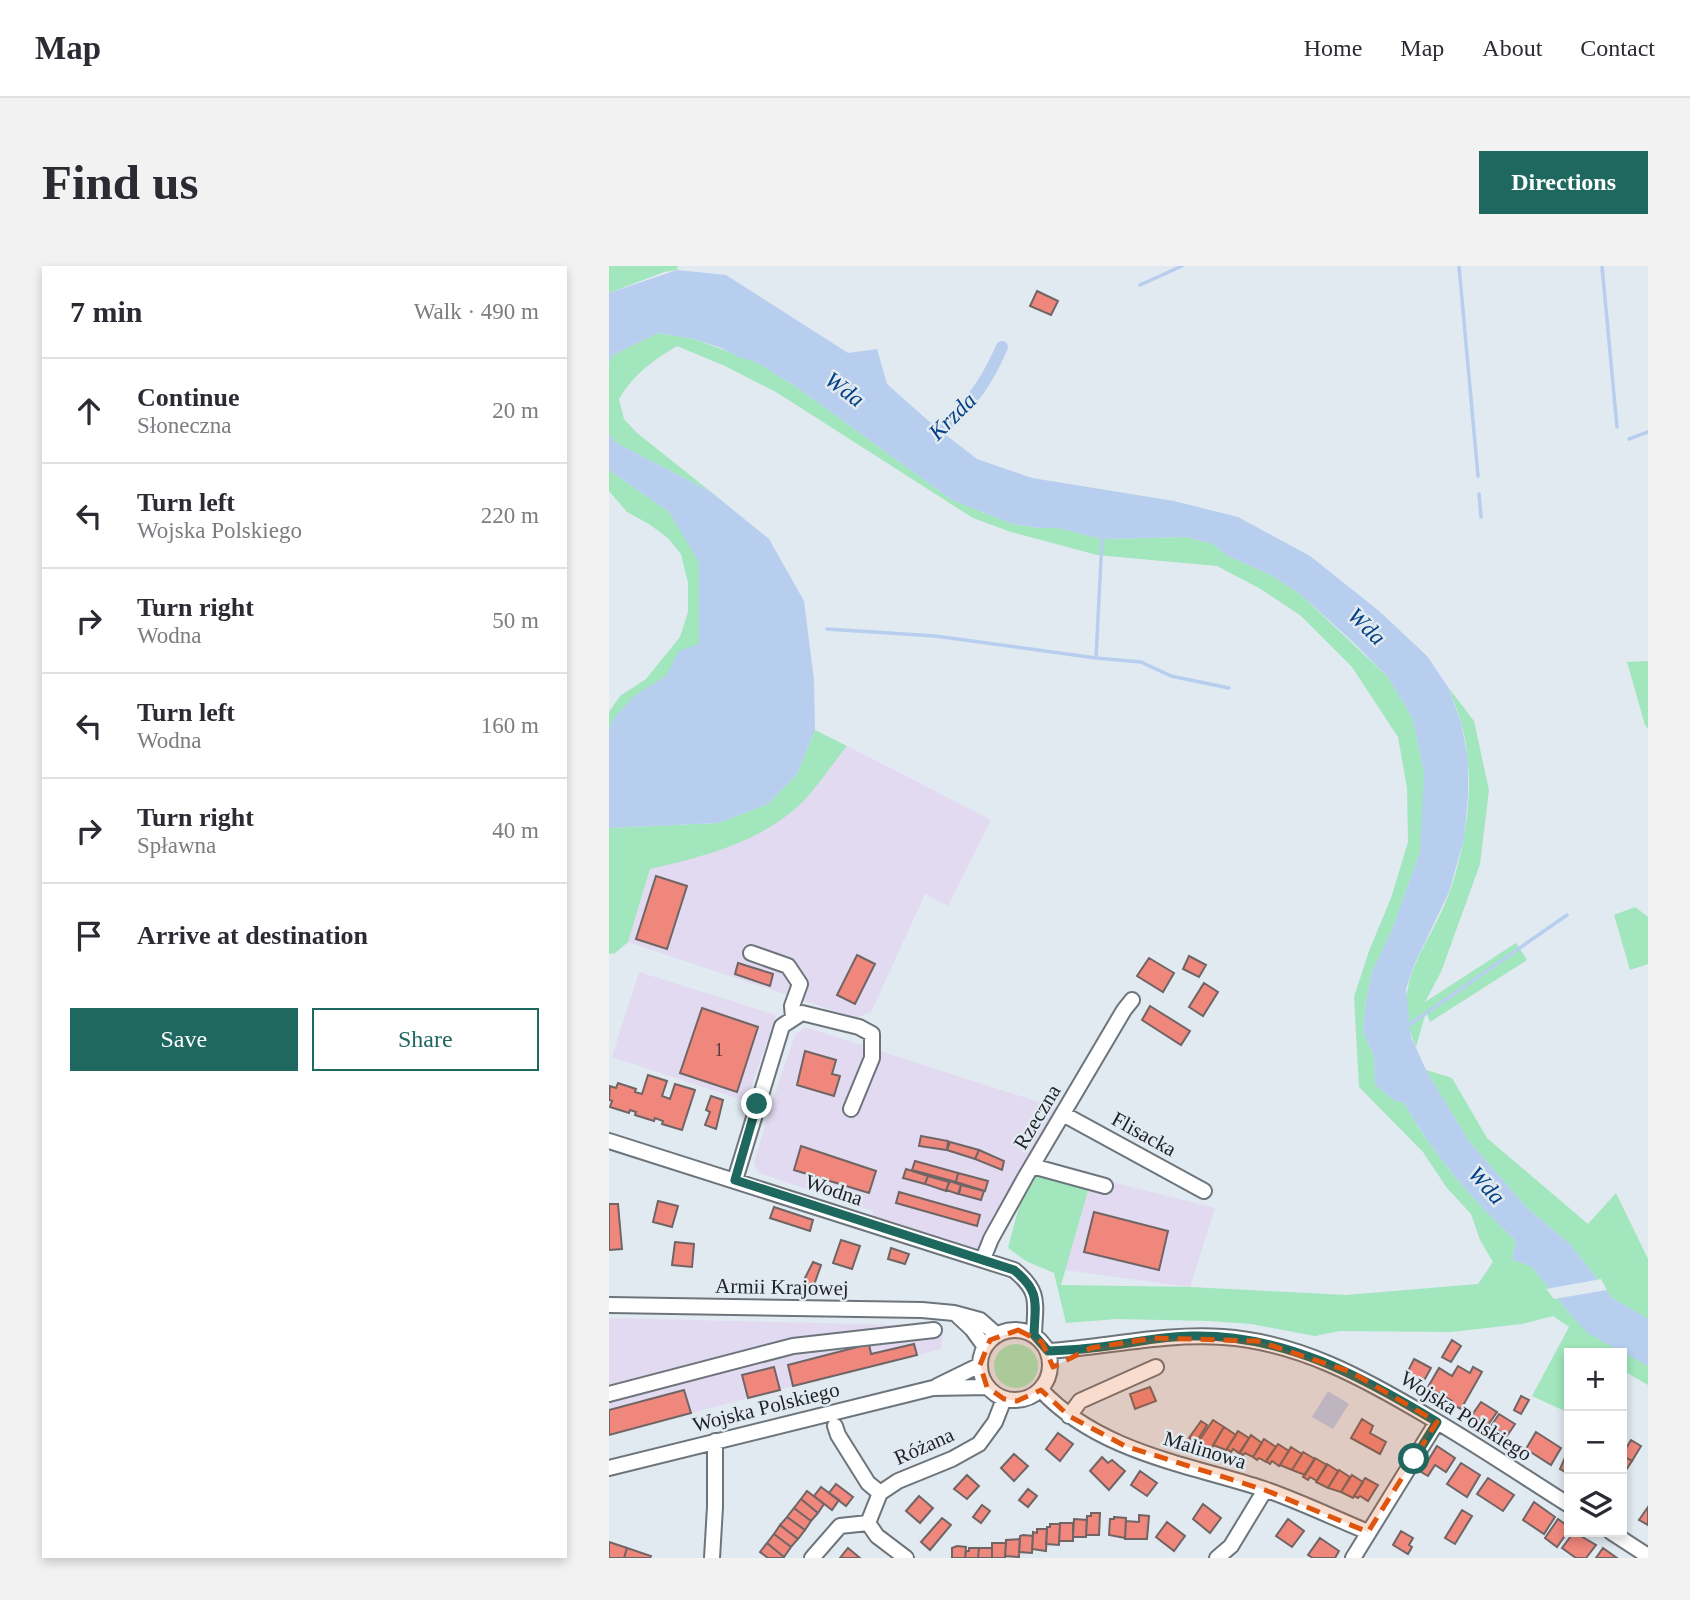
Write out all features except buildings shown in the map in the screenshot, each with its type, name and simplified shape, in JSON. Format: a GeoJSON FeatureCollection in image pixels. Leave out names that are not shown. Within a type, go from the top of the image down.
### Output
{"type":"FeatureCollection","features":[{"type":"Feature","properties":{"kind":"street"},"geometry":{"type":"LineString","coordinates":[[751,953],[788,966],[800,984],[792,1006],[793,1018]]}},
{"type":"Feature","properties":{"kind":"street","name":"Rzeczna"},"geometry":{"type":"LineString","coordinates":[[983,1259],[991,1239],[1032,1166],[1132,1000]]}},
{"type":"Feature","properties":{"kind":"street"},"geometry":{"type":"LineString","coordinates":[[735,1180],[782,1026],[793,1018],[802,1013],[859,1027],[872,1034],[872,1058],[851,1109]]}},
{"type":"Feature","properties":{"kind":"street","name":"Flisacka"},"geometry":{"type":"LineString","coordinates":[[1063,1114],[1204,1191]]}},
{"type":"Feature","properties":{"kind":"street","name":"Wodna"},"geometry":{"type":"LineString","coordinates":[[609,1141],[1014,1270],[1029,1282],[1035,1294]]}},
{"type":"Feature","properties":{"kind":"street"},"geometry":{"type":"LineString","coordinates":[[1032,1166],[1105,1186]]}},
{"type":"Feature","properties":{"kind":"street"},"geometry":{"type":"LineString","coordinates":[[1018,1330],[1035,1294]]}},
{"type":"Feature","properties":{"kind":"street"},"geometry":{"type":"LineString","coordinates":[[1034,1335],[1035,1294]]}},
{"type":"Feature","properties":{"kind":"street","name":"Armii Krajowej"},"geometry":{"type":"LineString","coordinates":[[609,1305],[954,1312],[980,1320],[997,1335]]}},
{"type":"Feature","properties":{"kind":"street"},"geometry":{"type":"LineString","coordinates":[[954,1312],[972,1329],[985,1347]]}},
{"type":"Feature","properties":{"kind":"street"},"geometry":{"type":"LineString","coordinates":[[609,1394],[793,1346],[934,1330]]}},
{"type":"Feature","properties":{"kind":"street"},"geometry":{"type":"LineString","coordinates":[[1018,1330],[1034,1335],[1048,1351],[1051,1369],[1041,1390],[1030,1398],[1017,1401],[1004,1399],[987,1387],[981,1377],[980,1365],[985,1347],[997,1335],[1018,1330]]}},
{"type":"Feature","properties":{"kind":"street","name":"Wojska Polskiego"},"geometry":{"type":"LineString","coordinates":[[1048,1351],[1194,1335],[1267,1343],[1323,1360],[1351,1372],[1564,1502]]}},
{"type":"Feature","properties":{"kind":"street","name":"Wojska Polskiego"},"geometry":{"type":"LineString","coordinates":[[1051,1369],[1091,1348]]}},
{"type":"Feature","properties":{"kind":"street","name":"Wojska Polskiego"},"geometry":{"type":"LineString","coordinates":[[609,1468],[933,1388],[980,1365]]}},
{"type":"Feature","properties":{"kind":"street"},"geometry":{"type":"LineString","coordinates":[[1069,1416],[1080,1401],[1156,1367]]}},
{"type":"Feature","properties":{"kind":"street","name":"Wojska Polskiego"},"geometry":{"type":"LineString","coordinates":[[933,1388],[987,1387]]}},
{"type":"Feature","properties":{"kind":"street","name":"Malinowa"},"geometry":{"type":"LineString","coordinates":[[1041,1390],[1069,1416],[1125,1446],[1265,1490],[1368,1532]]}},
{"type":"Feature","properties":{"kind":"street","name":"Różana"},"geometry":{"type":"LineString","coordinates":[[880,1493],[898,1480],[952,1459],[979,1444],[997,1418],[1004,1399]]}},
{"type":"Feature","properties":{"kind":"street"},"geometry":{"type":"LineString","coordinates":[[1353,1558],[1437,1422]]}},
{"type":"Feature","properties":{"kind":"street"},"geometry":{"type":"LineString","coordinates":[[835,1426],[868,1483],[880,1493],[868,1523]]}},
{"type":"Feature","properties":{"kind":"street"},"geometry":{"type":"LineString","coordinates":[[712,1558],[715,1441]]}},
{"type":"Feature","properties":{"kind":"street"},"geometry":{"type":"LineString","coordinates":[[1217,1558],[1231,1546],[1265,1490]]}},
{"type":"Feature","properties":{"kind":"street"},"geometry":{"type":"LineString","coordinates":[[812,1558],[840,1526],[868,1523]]}},
{"type":"Feature","properties":{"kind":"street"},"geometry":{"type":"LineString","coordinates":[[868,1523],[877,1536],[906,1558]]}},
{"type":"Feature","properties":{"kind":"street"},"geometry":{"type":"LineString","coordinates":[[1619,1537],[1648,1556]]}},
{"type":"Feature","properties":{"kind":"highlighted area"},"geometry":{"type":"Polygon","coordinates":[[[1018,1330],[1042,1342],[1053,1367],[1091,1348],[1154,1338],[1258,1341],[1351,1372],[1437,1422],[1368,1532],[1265,1490],[1125,1446],[1069,1416],[1041,1390],[1017,1401],[1004,1399],[987,1387],[980,1365],[990,1340],[1018,1330]]]}},
{"type":"Feature","properties":{"kind":"shaded area"},"geometry":{"type":"Polygon","coordinates":[[[847,746],[991,820],[948,906],[925,894],[871,1012],[855,1018],[628,942],[650,869],[796,808],[847,746]]]}},
{"type":"Feature","properties":{"kind":"shaded area"},"geometry":{"type":"Polygon","coordinates":[[[639,972],[776,1015],[746,1101],[612,1057],[639,972]]]}},
{"type":"Feature","properties":{"kind":"shaded area"},"geometry":{"type":"Polygon","coordinates":[[[805,1027],[1060,1109],[976,1253],[870,1218],[873,1211],[759,1173],[754,1163],[772,1103],[795,1035],[805,1027]]]}},
{"type":"Feature","properties":{"kind":"shaded area"},"geometry":{"type":"Polygon","coordinates":[[[1092,1177],[1215,1208],[1190,1287],[1065,1270],[1092,1177]]]}},
{"type":"Feature","properties":{"kind":"shaded area"},"geometry":{"type":"Polygon","coordinates":[[[609,1318],[943,1326],[941,1349],[609,1435],[609,1318]]]}},
{"type":"Feature","properties":{"kind":"green space"},"geometry":{"type":"Polygon","coordinates":[[[609,266],[678,266],[677,270],[664,272],[609,293],[609,266]]]}},
{"type":"Feature","properties":{"kind":"green space"},"geometry":{"type":"Polygon","coordinates":[[[658,333],[694,339],[756,362],[795,386],[952,500],[1013,524],[1058,528],[1102,539],[1186,537],[1213,544],[1228,556],[1271,575],[1300,594],[1388,677],[1413,719],[1424,773],[1424,816],[1420,852],[1392,930],[1372,972],[1366,1002],[1363,1032],[1374,1056],[1375,1085],[1394,1100],[1404,1103],[1455,1176],[1484,1210],[1516,1241],[1512,1259],[1532,1267],[1575,1320],[1619,1348],[1564,1348],[1564,1411],[1532,1396],[1569,1327],[1553,1316],[1522,1324],[1451,1332],[1340,1331],[1315,1336],[1251,1324],[1209,1321],[1117,1319],[1066,1323],[1054,1273],[1026,1261],[1008,1248],[1032,1158],[1092,1177],[1061,1285],[1190,1287],[1346,1295],[1478,1284],[1493,1262],[1480,1240],[1471,1214],[1447,1188],[1423,1152],[1359,1087],[1354,997],[1391,898],[1408,842],[1407,788],[1398,737],[1352,667],[1300,615],[1259,588],[1217,566],[1097,555],[1011,532],[973,518],[776,392],[677,346],[644,369],[619,399],[624,419],[637,433],[711,492],[615,442],[609,433],[609,363],[613,355],[658,333]]]}},
{"type":"Feature","properties":{"kind":"green space"},"geometry":{"type":"Polygon","coordinates":[[[609,470],[669,512],[751,598],[609,772],[609,712],[620,696],[646,679],[680,637],[688,612],[688,583],[681,554],[668,538],[627,512],[609,491],[609,470]]]}},
{"type":"Feature","properties":{"kind":"green space"},"geometry":{"type":"Polygon","coordinates":[[[1648,661],[1648,729],[1627,662],[1648,661]]]}},
{"type":"Feature","properties":{"kind":"green space"},"geometry":{"type":"Polygon","coordinates":[[[1448,687],[1474,721],[1489,790],[1480,864],[1441,972],[1425,1002],[1516,943],[1527,960],[1430,1022],[1426,1012],[1416,1047],[1408,1024],[1406,1003],[1409,984],[1450,891],[1461,850],[1468,807],[1466,743],[1448,687]]]}},
{"type":"Feature","properties":{"kind":"green space"},"geometry":{"type":"Polygon","coordinates":[[[815,730],[847,746],[809,795],[779,821],[745,840],[707,854],[650,869],[628,942],[615,953],[609,954],[609,828],[718,823],[768,804],[797,774],[815,730]]]}},
{"type":"Feature","properties":{"kind":"green space"},"geometry":{"type":"Polygon","coordinates":[[[1635,907],[1648,917],[1648,964],[1630,970],[1614,915],[1635,907]]]}},
{"type":"Feature","properties":{"kind":"green space"},"geometry":{"type":"Polygon","coordinates":[[[1426,1070],[1452,1078],[1487,1138],[1588,1224],[1616,1193],[1648,1259],[1648,1319],[1612,1298],[1570,1244],[1527,1208],[1468,1140],[1426,1070]]]}},
{"type":"Feature","properties":{"kind":"green space"},"geometry":{"type":"Polygon","coordinates":[[[1016,1344],[1032,1350],[1038,1366],[1032,1382],[1016,1388],[1000,1382],[994,1366],[1000,1350],[1016,1344]]]}},
{"type":"Feature","properties":{"kind":"green space"},"geometry":{"type":"Polygon","coordinates":[[[1627,1353],[1648,1366],[1648,1385],[1627,1373],[1627,1353]]]}},
{"type":"Feature","properties":{"kind":"water","name":"Wda"},"geometry":{"type":"Polygon","coordinates":[[[677,270],[726,275],[848,353],[877,349],[887,384],[977,459],[1032,478],[1174,501],[1238,517],[1310,556],[1379,611],[1427,656],[1448,687],[1461,722],[1468,759],[1468,797],[1464,839],[1449,892],[1415,963],[1406,989],[1411,1037],[1426,1070],[1468,1140],[1527,1208],[1570,1244],[1612,1298],[1648,1319],[1648,1366],[1627,1355],[1627,1348],[1615,1348],[1589,1334],[1532,1267],[1512,1259],[1516,1241],[1455,1176],[1404,1103],[1394,1100],[1375,1085],[1374,1056],[1363,1032],[1366,1002],[1372,972],[1392,930],[1420,852],[1424,773],[1413,719],[1388,677],[1300,594],[1271,575],[1228,556],[1213,544],[1186,537],[1102,539],[1058,528],[1013,524],[952,500],[795,386],[756,362],[694,339],[658,333],[613,355],[609,363],[609,293],[677,270]]]}},
{"type":"Feature","properties":{"kind":"water"},"geometry":{"type":"Polygon","coordinates":[[[609,433],[615,442],[711,492],[769,539],[804,601],[814,680],[815,730],[797,774],[768,804],[718,823],[609,828],[609,731],[613,719],[634,696],[666,676],[679,651],[699,644],[699,562],[669,512],[609,470],[609,433]]]}},
{"type":"Feature","properties":{"kind":"water"},"geometry":{"type":"Polygon","coordinates":[[[1328,1391],[1349,1404],[1333,1429],[1312,1417],[1328,1391]]]}},
{"type":"Feature","properties":{"kind":"pier"},"geometry":{"type":"Polygon","coordinates":[[[1601,1279],[1607,1290],[1554,1299],[1546,1289],[1601,1279]]]}},
{"type":"Feature","properties":{"kind":"waterway"},"geometry":{"type":"LineString","coordinates":[[1140,285],[1182,266]]}},
{"type":"Feature","properties":{"kind":"waterway"},"geometry":{"type":"LineString","coordinates":[[1459,266],[1478,476]]}},
{"type":"Feature","properties":{"kind":"waterway"},"geometry":{"type":"LineString","coordinates":[[1602,266],[1617,427]]}},
{"type":"Feature","properties":{"kind":"waterway","name":"Krzda"},"geometry":{"type":"LineString","coordinates":[[927,441],[971,400],[987,377],[1002,347]]}},
{"type":"Feature","properties":{"kind":"waterway"},"geometry":{"type":"LineString","coordinates":[[1629,439],[1648,432]]}},
{"type":"Feature","properties":{"kind":"waterway"},"geometry":{"type":"LineString","coordinates":[[1479,494],[1481,517]]}},
{"type":"Feature","properties":{"kind":"waterway"},"geometry":{"type":"LineString","coordinates":[[827,629],[935,636],[1096,658],[1102,539]]}},
{"type":"Feature","properties":{"kind":"waterway"},"geometry":{"type":"LineString","coordinates":[[1096,658],[1141,662],[1171,676],[1229,688]]}},
{"type":"Feature","properties":{"kind":"waterway"},"geometry":{"type":"LineString","coordinates":[[1409,1025],[1567,915]]}},
{"type":"Feature","properties":{"kind":"route"},"geometry":{"type":"LineString","coordinates":[[757,1104],[735,1180],[1014,1270],[1029,1282],[1035,1294],[1034,1335],[1048,1351],[1194,1335],[1276,1345],[1351,1372],[1437,1422],[1414,1459]]}}]}
